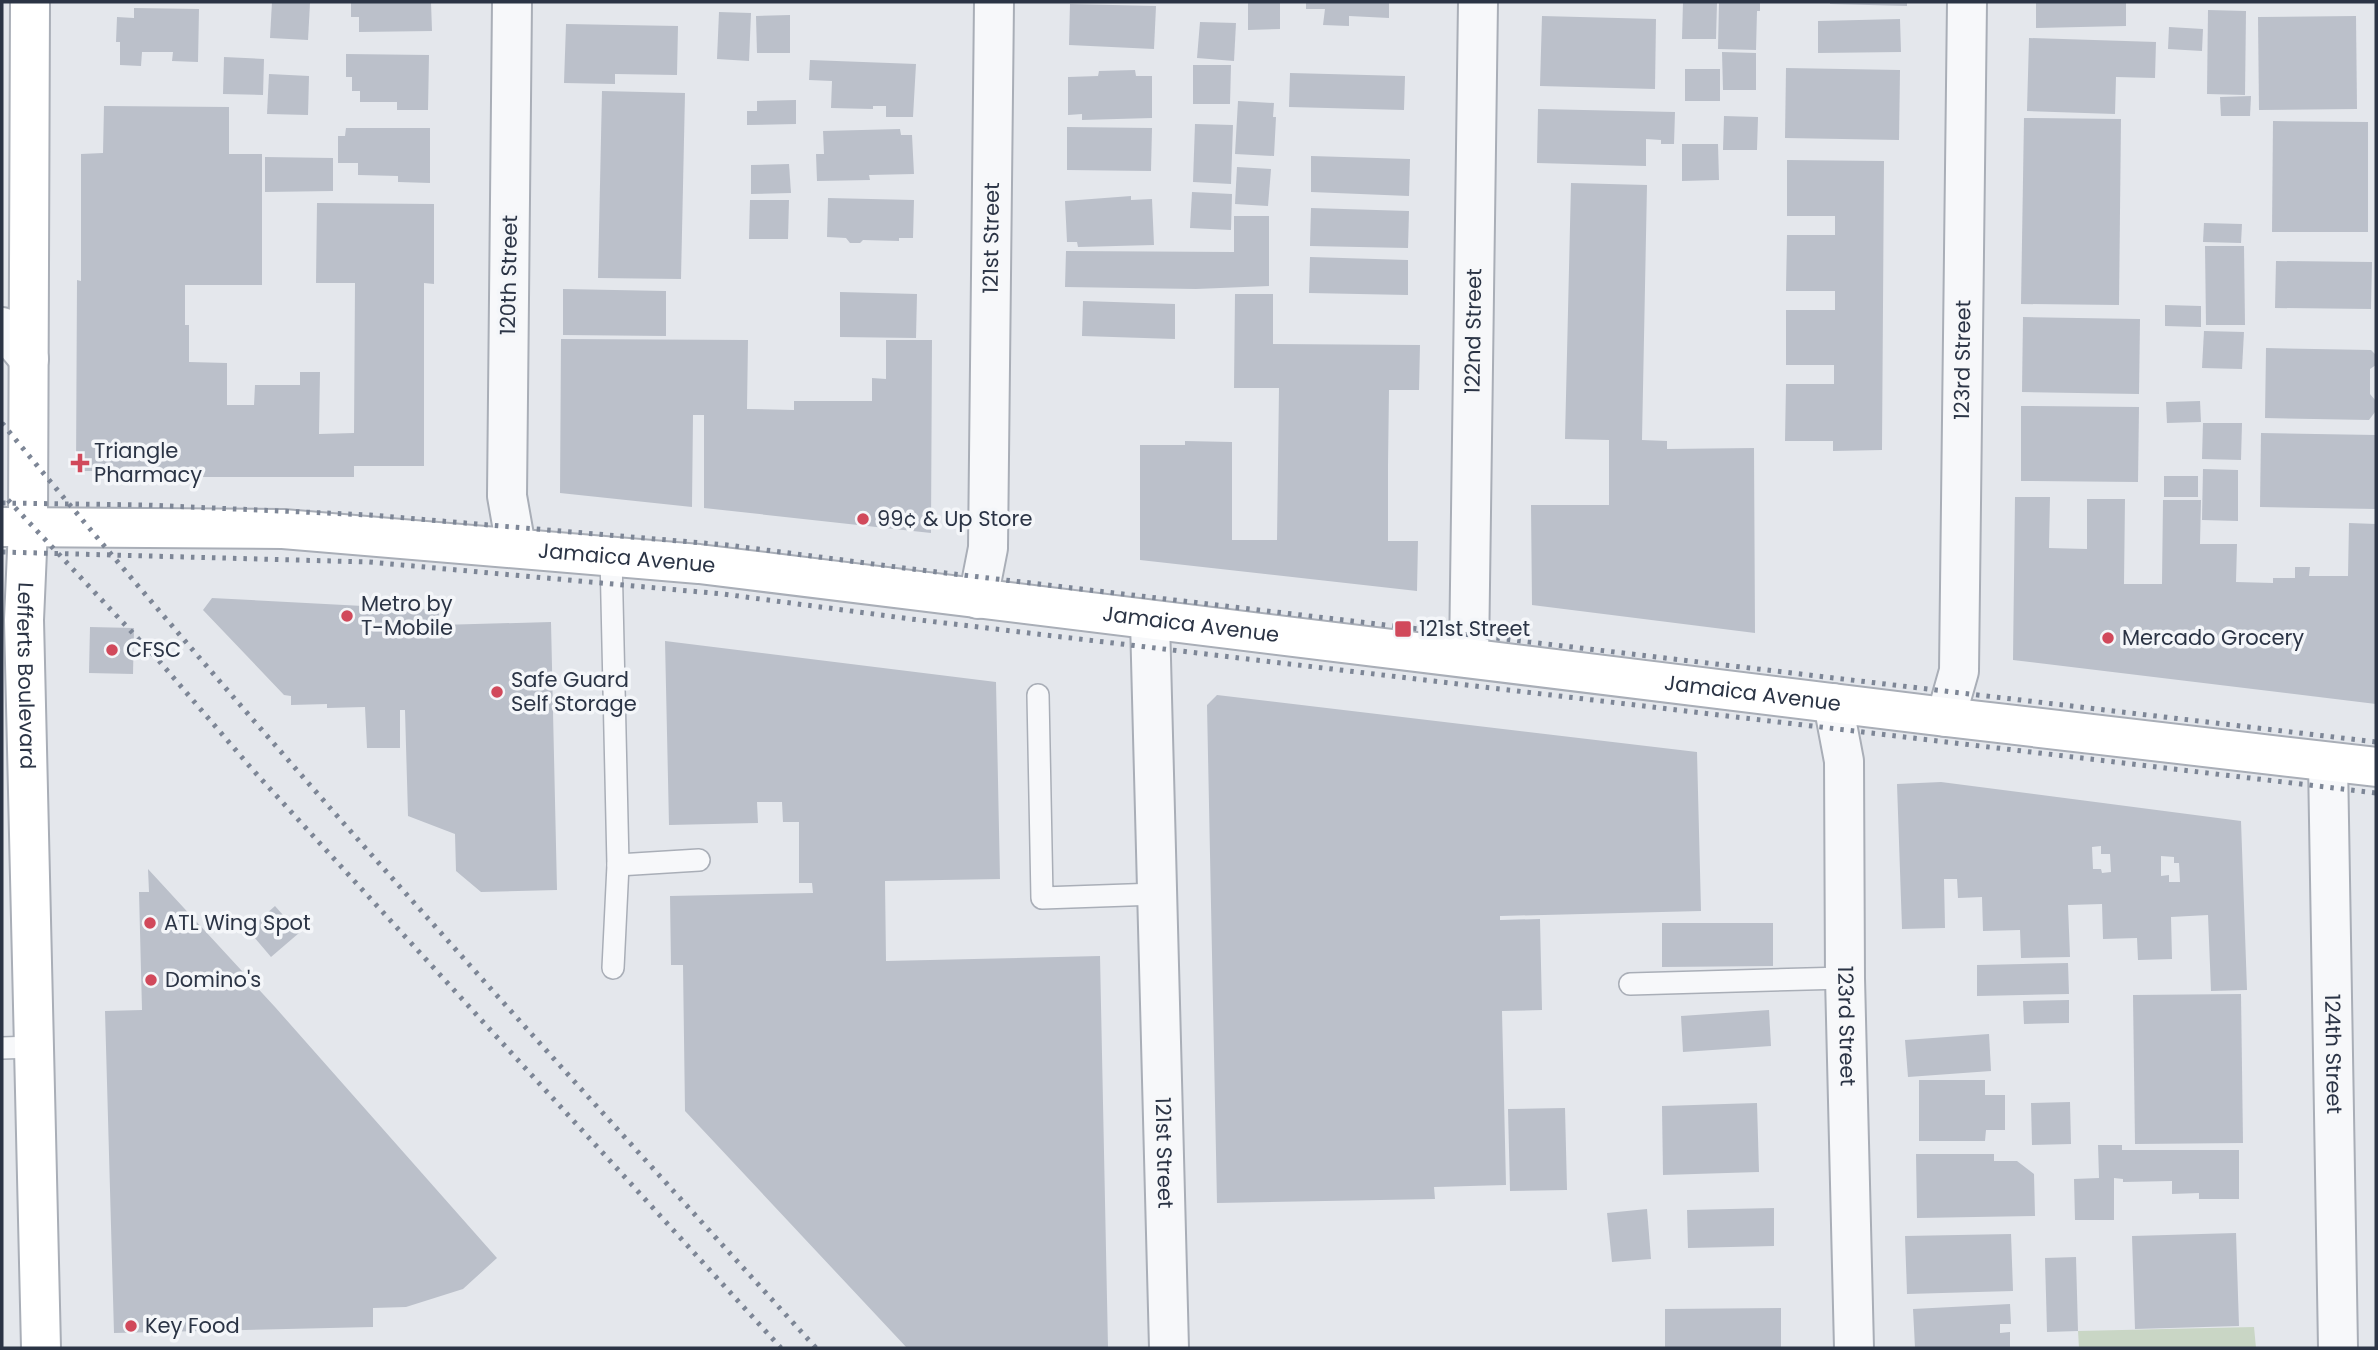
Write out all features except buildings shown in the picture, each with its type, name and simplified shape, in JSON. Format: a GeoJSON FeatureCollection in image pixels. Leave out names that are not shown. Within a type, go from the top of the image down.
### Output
{"type":"FeatureCollection","features":[{"type":"Feature","properties":{"kind":"main road","name":"Lefferts Boulevard"},"geometry":{"type":"LineString","coordinates":[[30,2],[29,359],[15,527],[24,620],[18,1047],[41,1348]]}},
{"type":"Feature","properties":{"kind":"main road","name":"Jamaica Avenue"},"geometry":{"type":"LineString","coordinates":[[15,527],[283,529],[699,564],[1150,621],[2376,767]]}},
{"type":"Feature","properties":{"kind":"street","name":"120th Street"},"geometry":{"type":"LineString","coordinates":[[512,2],[507,496],[516,547]]}},
{"type":"Feature","properties":{"kind":"street","name":"121st Street"},"geometry":{"type":"LineString","coordinates":[[978,599],[988,548],[994,2]]}},
{"type":"Feature","properties":{"kind":"street","name":"122nd Street"},"geometry":{"type":"LineString","coordinates":[[1469,658],[1478,2]]}},
{"type":"Feature","properties":{"kind":"street","name":"123rd Street"},"geometry":{"type":"LineString","coordinates":[[1946,717],[1959,671],[1967,2]]}},
{"type":"Feature","properties":{"kind":"street"},"geometry":{"type":"LineString","coordinates":[[2,327],[29,359]]}},
{"type":"Feature","properties":{"kind":"street","name":"121st Street"},"geometry":{"type":"LineString","coordinates":[[1150,621],[1169,1348]]}},
{"type":"Feature","properties":{"kind":"street","name":"123rd Street"},"geometry":{"type":"LineString","coordinates":[[1833,703],[1844,761],[1845,978],[1854,1348]]}},
{"type":"Feature","properties":{"kind":"street","name":"124th Street"},"geometry":{"type":"LineString","coordinates":[[2328,762],[2338,1348]]}},
{"type":"Feature","properties":{"kind":"lane"},"geometry":{"type":"LineString","coordinates":[[611,556],[618,865],[613,968]]}},
{"type":"Feature","properties":{"kind":"lane"},"geometry":{"type":"LineString","coordinates":[[1038,695],[1042,898],[1157,894]]}},
{"type":"Feature","properties":{"kind":"lane"},"geometry":{"type":"LineString","coordinates":[[618,865],[699,860]]}},
{"type":"Feature","properties":{"kind":"lane"},"geometry":{"type":"LineString","coordinates":[[1630,984],[1845,978]]}},
{"type":"Feature","properties":{"kind":"green space"},"geometry":{"type":"Polygon","coordinates":[[[2254,1327],[2256,1348],[2079,1348],[2078,1331],[2254,1327]]]}},
{"type":"Feature","properties":{"kind":"railway"},"geometry":{"type":"LineString","coordinates":[[2,423],[301,775],[816,1348]]}},
{"type":"Feature","properties":{"kind":"railway"},"geometry":{"type":"LineString","coordinates":[[8,500],[160,662],[252,769],[781,1348]]}},
{"type":"Feature","properties":{"kind":"railway"},"geometry":{"type":"LineString","coordinates":[[2,503],[146,505],[370,515],[727,545],[2376,742]]}},
{"type":"Feature","properties":{"kind":"railway"},"geometry":{"type":"LineString","coordinates":[[2,552],[369,562],[723,594],[911,619],[2376,793]]}},
{"type":"Feature","properties":{"kind":"place","name":"Triangle Pharmacy"},"geometry":{"type":"Point","coordinates":[80,463]}},
{"type":"Feature","properties":{"kind":"place","name":"99¢ & Up Store"},"geometry":{"type":"Point","coordinates":[863,519]}},
{"type":"Feature","properties":{"kind":"place","name":"Metro by T-Mobile"},"geometry":{"type":"Point","coordinates":[347,616]}},
{"type":"Feature","properties":{"kind":"place","name":"121st Street"},"geometry":{"type":"Point","coordinates":[1403,629]}},
{"type":"Feature","properties":{"kind":"place","name":"Mercado Grocery"},"geometry":{"type":"Point","coordinates":[2108,638]}},
{"type":"Feature","properties":{"kind":"place","name":"CFSC"},"geometry":{"type":"Point","coordinates":[112,650]}},
{"type":"Feature","properties":{"kind":"place","name":"Safe Guard Self Storage"},"geometry":{"type":"Point","coordinates":[497,692]}},
{"type":"Feature","properties":{"kind":"place","name":"ATL Wing Spot"},"geometry":{"type":"Point","coordinates":[150,923]}},
{"type":"Feature","properties":{"kind":"place","name":"Domino's"},"geometry":{"type":"Point","coordinates":[151,980]}},
{"type":"Feature","properties":{"kind":"place","name":"Key Food"},"geometry":{"type":"Point","coordinates":[131,1326]}}]}
